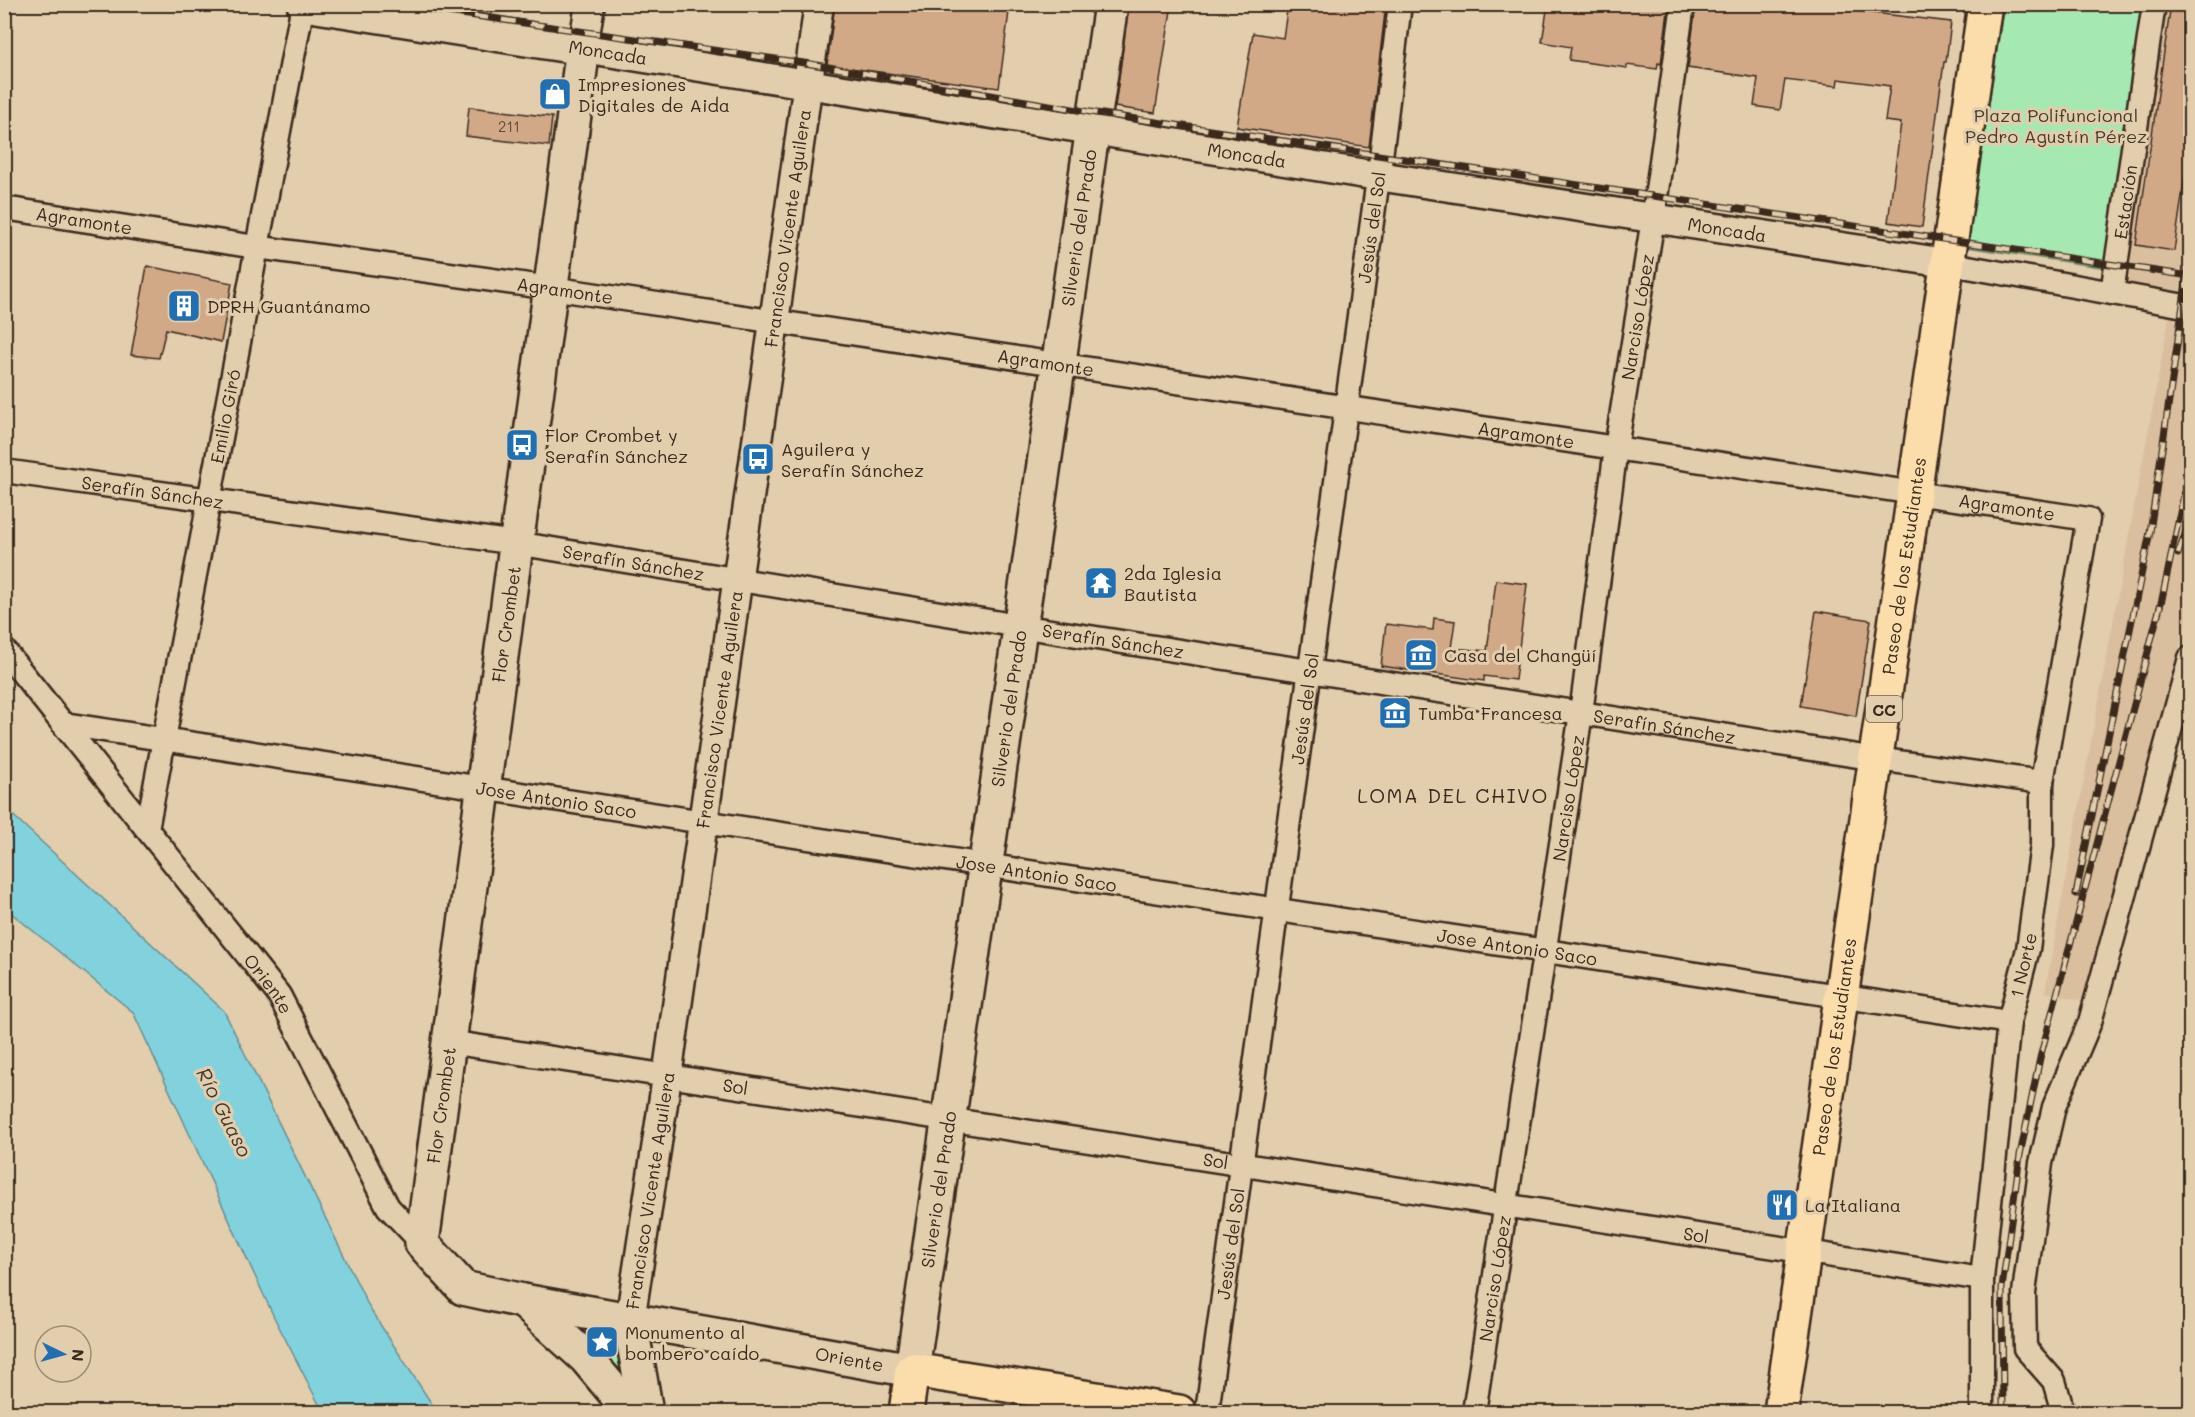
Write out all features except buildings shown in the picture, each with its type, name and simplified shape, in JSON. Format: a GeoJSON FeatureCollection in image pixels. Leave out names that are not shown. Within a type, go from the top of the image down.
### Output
{"type":"FeatureCollection","features":[{"type":"Feature","properties":{"kind":"main road","name":"Moncada"},"geometry":{"type":"LineString","coordinates":[[303,4],[583,48]]}},
{"type":"Feature","properties":{"kind":"main road","name":"Silverio del Prado"},"geometry":{"type":"LineString","coordinates":[[906,1413],[1111,4]]}},
{"type":"Feature","properties":{"kind":"main road","name":"Paseo de los Estudiantes"},"geometry":{"type":"LineString","coordinates":[[1780,1413],[1877,759],[1980,5]]}},
{"type":"Feature","properties":{"kind":"main road","name":"Flor Crombet"},"geometry":{"type":"LineString","coordinates":[[422,1243],[583,48]]}},
{"type":"Feature","properties":{"kind":"main road","name":"Oriente"},"geometry":{"type":"LineString","coordinates":[[422,1243],[463,1288],[630,1321],[1179,1413]]}},
{"type":"Feature","properties":{"kind":"main road"},"geometry":{"type":"LineString","coordinates":[[523,1301],[585,1358],[631,1413]]}},
{"type":"Feature","properties":{"kind":"main road","name":"Francisco Vicente Aguilera"},"geometry":{"type":"LineString","coordinates":[[630,1321],[646,1413]]}},
{"type":"Feature","properties":{"kind":"street","name":"Emilio Giró"},"geometry":{"type":"LineString","coordinates":[[147,829],[303,4]]}},
{"type":"Feature","properties":{"kind":"street","name":"Flor Crombet"},"geometry":{"type":"LineString","coordinates":[[583,48],[590,4]]}},
{"type":"Feature","properties":{"kind":"street","name":"Francisco Vicente Aguilera"},"geometry":{"type":"LineString","coordinates":[[630,1321],[704,822],[819,4]]}},
{"type":"Feature","properties":{"kind":"street","name":"Jesús del Sol"},"geometry":{"type":"LineString","coordinates":[[1207,1413],[1400,4]]}},
{"type":"Feature","properties":{"kind":"street","name":"Narciso López"},"geometry":{"type":"LineString","coordinates":[[1474,1413],[1581,713],[1616,448],[1653,219],[1683,4]]}},
{"type":"Feature","properties":{"kind":"street","name":"Estación"},"geometry":{"type":"LineString","coordinates":[[2112,293],[2154,4]]}},
{"type":"Feature","properties":{"kind":"street","name":"Moncada"},"geometry":{"type":"LineString","coordinates":[[583,48],[1378,176],[1946,263],[2190,308]]}},
{"type":"Feature","properties":{"kind":"street","name":"Agramonte"},"geometry":{"type":"LineString","coordinates":[[4,208],[256,247],[775,321],[2088,519]]}},
{"type":"Feature","properties":{"kind":"street","name":"Serafín Sánchez"},"geometry":{"type":"LineString","coordinates":[[4,471],[516,543],[1019,626],[1877,759],[2042,782]]}},
{"type":"Feature","properties":{"kind":"street","name":"1 Norte"},"geometry":{"type":"LineString","coordinates":[[1982,1413],[1982,1279],[2009,1022],[2028,949],[2042,845],[2042,782],[2088,519]]}},
{"type":"Feature","properties":{"kind":"street","name":"Oriente"},"geometry":{"type":"LineString","coordinates":[[4,650],[279,995],[388,1207],[422,1243]]}},
{"type":"Feature","properties":{"kind":"street"},"geometry":{"type":"LineString","coordinates":[[2063,1413],[2054,1381],[2025,1348],[2024,1293],[2040,1163],[2054,1107],[2090,1022],[2141,844],[2150,802],[2190,658]]}},
{"type":"Feature","properties":{"kind":"street","name":"Jose Antonio Saco"},"geometry":{"type":"LineString","coordinates":[[64,724],[2009,1022]]}},
{"type":"Feature","properties":{"kind":"street","name":"Sol"},"geometry":{"type":"LineString","coordinates":[[449,1042],[1982,1279]]}},
{"type":"Feature","properties":{"kind":"shaded area"},"geometry":{"type":"Polygon","coordinates":[[[2163,5],[2190,5],[2190,610],[2084,1001],[2045,992],[2174,291],[2125,283],[2163,5]]]}},
{"type":"Feature","properties":{"kind":"green space","name":"Plaza Polifuncional Pedro Agustín Pérez"},"geometry":{"type":"Polygon","coordinates":[[[2004,5],[2146,5],[2106,268],[1967,247],[2004,5]]]}},
{"type":"Feature","properties":{"kind":"green space"},"geometry":{"type":"Polygon","coordinates":[[[563,1320],[618,1331],[626,1376],[563,1320]]]}},
{"type":"Feature","properties":{"kind":"water","name":"Río Guaso"},"geometry":{"type":"Polygon","coordinates":[[[4,807],[224,1011],[370,1309],[437,1412],[323,1412],[274,1317],[133,1012],[5,908],[4,807]]]}},
{"type":"Feature","properties":{"kind":"railway"},"geometry":{"type":"LineString","coordinates":[[391,4],[811,64],[1096,113],[2190,276]]}},
{"type":"Feature","properties":{"kind":"railway"},"geometry":{"type":"LineString","coordinates":[[2076,894],[2150,532],[2190,256]]}},
{"type":"Feature","properties":{"kind":"railway"},"geometry":{"type":"LineString","coordinates":[[2003,1412],[2002,1288],[2020,1155],[2040,1058],[2162,599],[2190,465]]}},
{"type":"Feature","properties":{"kind":"railway"},"geometry":{"type":"LineString","coordinates":[[2178,554],[2190,521]]}},
{"type":"Feature","properties":{"kind":"place","name":"Impresiones Digitales de Aida"},"geometry":{"type":"Point","coordinates":[555,94]}},
{"type":"Feature","properties":{"kind":"place","name":"DPRH Guantánamo"},"geometry":{"type":"Point","coordinates":[184,306]}},
{"type":"Feature","properties":{"kind":"place","name":"Flor Crombet y Serafín Sánchez"},"geometry":{"type":"Point","coordinates":[522,445]}},
{"type":"Feature","properties":{"kind":"place","name":"Aguilera y Serafín Sánchez"},"geometry":{"type":"Point","coordinates":[758,459]}},
{"type":"Feature","properties":{"kind":"place","name":"2da Iglesia Bautista"},"geometry":{"type":"Point","coordinates":[1101,583]}},
{"type":"Feature","properties":{"kind":"place","name":"Casa del Changüí"},"geometry":{"type":"Point","coordinates":[1421,655]}},
{"type":"Feature","properties":{"kind":"place","name":"Tumba Francesa"},"geometry":{"type":"Point","coordinates":[1395,713]}},
{"type":"Feature","properties":{"kind":"place","name":"La Italiana"},"geometry":{"type":"Point","coordinates":[1782,1205]}},
{"type":"Feature","properties":{"kind":"place","name":"Monumento al bombero caído"},"geometry":{"type":"Point","coordinates":[602,1342]}},
{"type":"Feature","properties":{"kind":"district","name":"LOMA DEL CHIVO"},"geometry":{"type":"Point","coordinates":[1453,795]}}]}
